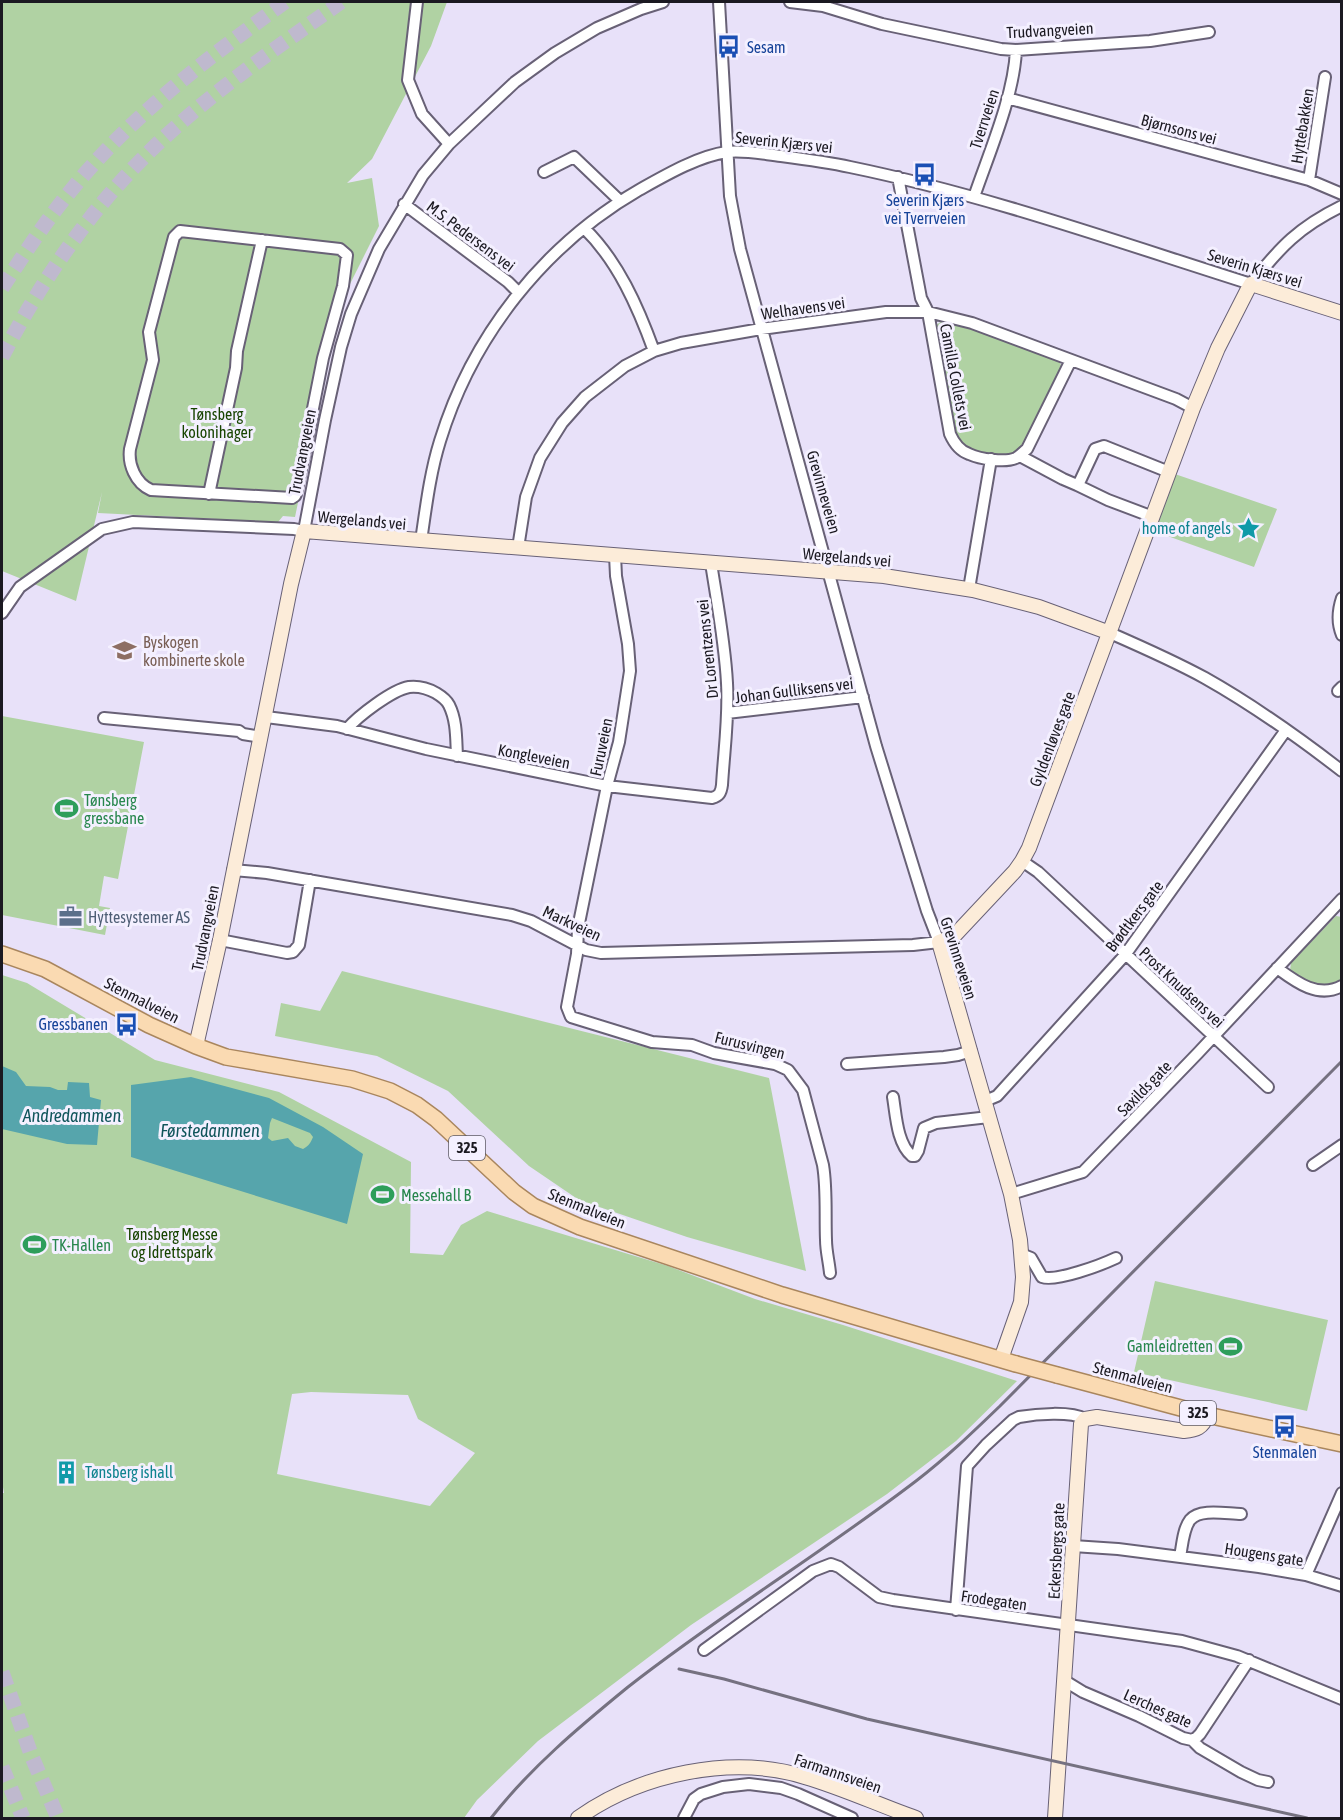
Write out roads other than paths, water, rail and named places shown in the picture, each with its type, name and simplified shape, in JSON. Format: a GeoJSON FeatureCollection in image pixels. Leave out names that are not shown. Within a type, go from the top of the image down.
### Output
{"type":"FeatureCollection","features":[{"type":"Feature","properties":{"kind":"main road","name":"Severin Kjærs vei"},"geometry":{"type":"LineString","coordinates":[[1251,284],[1341,313]]}},
{"type":"Feature","properties":{"kind":"main road","name":"Gyldenløves gate"},"geometry":{"type":"LineString","coordinates":[[939,942],[954,936],[1023,861],[1193,408],[1218,348],[1251,284]]}},
{"type":"Feature","properties":{"kind":"main road","name":"Wergelands vei"},"geometry":{"type":"LineString","coordinates":[[304,531],[884,576],[969,589],[1039,607],[1110,633]]}},
{"type":"Feature","properties":{"kind":"main road","name":"Trudvangveien"},"geometry":{"type":"LineString","coordinates":[[196,1046],[266,717],[291,584],[304,531]]}},
{"type":"Feature","properties":{"kind":"main road","name":"Grevinneveien"},"geometry":{"type":"LineString","coordinates":[[939,942],[1011,1194],[1023,1277],[1021,1302],[1009,1361]]}},
{"type":"Feature","properties":{"kind":"main road","name":"Stenmalveien"},"geometry":{"type":"LineString","coordinates":[[5,957],[57,975],[149,1025],[196,1046],[238,1060],[345,1078],[390,1091],[417,1105],[436,1119],[514,1192],[533,1206],[580,1227],[782,1295],[1057,1375],[1208,1415],[1341,1444]]}},
{"type":"Feature","properties":{"kind":"main road"},"geometry":{"type":"LineString","coordinates":[[1085,1419],[1097,1417],[1184,1431],[1200,1427],[1208,1415]]}},
{"type":"Feature","properties":{"kind":"main road","name":"Eckersbergs gate"},"geometry":{"type":"LineString","coordinates":[[1055,1818],[1074,1546],[1079,1430],[1085,1419]]}},
{"type":"Feature","properties":{"kind":"main road","name":"Farmannsveien"},"geometry":{"type":"LineString","coordinates":[[578,1818],[605,1802],[647,1784],[674,1776],[728,1768],[766,1768],[804,1776],[916,1818]]}},
{"type":"Feature","properties":{"kind":"street"},"geometry":{"type":"LineString","coordinates":[[417,2],[408,80],[422,114],[449,144]]}},
{"type":"Feature","properties":{"kind":"street"},"geometry":{"type":"LineString","coordinates":[[632,2],[641,9]]}},
{"type":"Feature","properties":{"kind":"street","name":"Trudvangveien"},"geometry":{"type":"LineString","coordinates":[[304,531],[324,420],[351,314],[379,249],[423,175],[449,144],[515,82],[555,53],[597,28],[663,2]]}},
{"type":"Feature","properties":{"kind":"street","name":"Grevinneveien"},"geometry":{"type":"LineString","coordinates":[[719,2],[726,152],[733,218],[761,329],[876,746],[905,843],[934,933],[939,942]]}},
{"type":"Feature","properties":{"kind":"street","name":"Trudvangveien"},"geometry":{"type":"LineString","coordinates":[[790,2],[823,6],[882,24],[1001,49],[1016,50],[1150,41],[1209,32]]}},
{"type":"Feature","properties":{"kind":"street","name":"Tverrveien"},"geometry":{"type":"LineString","coordinates":[[974,197],[1007,99],[1014,72],[1016,50]]}},
{"type":"Feature","properties":{"kind":"street","name":"Hyttebakken"},"geometry":{"type":"LineString","coordinates":[[1309,180],[1325,77]]}},
{"type":"Feature","properties":{"kind":"street","name":"Bjørnsons vei"},"geometry":{"type":"LineString","coordinates":[[1007,99],[1309,180],[1341,194]]}},
{"type":"Feature","properties":{"kind":"street","name":"Severin Kjærs vei"},"geometry":{"type":"LineString","coordinates":[[422,541],[431,474],[450,413],[487,335],[519,292],[530,278],[584,228],[620,201],[684,167],[726,152],[747,152],[826,162],[898,177],[974,197],[1251,284]]}},
{"type":"Feature","properties":{"kind":"street"},"geometry":{"type":"LineString","coordinates":[[544,172],[574,157],[620,201]]}},
{"type":"Feature","properties":{"kind":"street","name":"Camilla Collets vei"},"geometry":{"type":"LineString","coordinates":[[898,177],[921,298],[928,312],[953,441],[969,455],[1002,462],[1020,456]]}},
{"type":"Feature","properties":{"kind":"street","name":"M.S. Pedersens vei"},"geometry":{"type":"LineString","coordinates":[[404,204],[519,292]]}},
{"type":"Feature","properties":{"kind":"street","name":"Gyldenløves gate"},"geometry":{"type":"LineString","coordinates":[[1251,284],[1283,245],[1304,227],[1341,206]]}},
{"type":"Feature","properties":{"kind":"street"},"geometry":{"type":"LineString","coordinates":[[584,228],[617,271],[632,297],[654,351]]}},
{"type":"Feature","properties":{"kind":"street"},"geometry":{"type":"LineString","coordinates":[[180,231],[187,231],[262,240],[340,249],[347,255],[343,286],[323,358],[295,496],[286,498],[209,494],[151,490],[144,487],[130,464],[130,449],[153,360],[149,332],[174,237],[180,231]]}},
{"type":"Feature","properties":{"kind":"street"},"geometry":{"type":"LineString","coordinates":[[209,494],[262,240]]}},
{"type":"Feature","properties":{"kind":"street","name":"Welhavens vei"},"geometry":{"type":"LineString","coordinates":[[518,548],[526,497],[540,458],[562,423],[585,397],[626,366],[654,351],[697,339],[886,312],[928,312],[972,323],[1176,399],[1193,408]]}},
{"type":"Feature","properties":{"kind":"street"},"geometry":{"type":"LineString","coordinates":[[1071,360],[1027,449],[1020,456],[1108,500],[1153,517]]}},
{"type":"Feature","properties":{"kind":"street"},"geometry":{"type":"LineString","coordinates":[[1077,485],[1095,449],[1104,446],[1169,472]]}},
{"type":"Feature","properties":{"kind":"street"},"geometry":{"type":"LineString","coordinates":[[969,589],[991,459]]}},
{"type":"Feature","properties":{"kind":"street"},"geometry":{"type":"LineString","coordinates":[[2,613],[20,587],[102,529],[133,522],[304,531]]}},
{"type":"Feature","properties":{"kind":"street","name":"Furuveien"},"geometry":{"type":"LineString","coordinates":[[577,945],[578,928],[619,742],[630,671],[628,644],[615,576],[615,555]]}},
{"type":"Feature","properties":{"kind":"street","name":"Dr Lorentzens vei"},"geometry":{"type":"LineString","coordinates":[[711,563],[728,683],[728,713],[721,792],[712,798]]}},
{"type":"Feature","properties":{"kind":"street"},"geometry":{"type":"LineString","coordinates":[[1341,598],[1338,612],[1341,635]]}},
{"type":"Feature","properties":{"kind":"street","name":"Wergelands vei"},"geometry":{"type":"LineString","coordinates":[[1110,633],[1202,676],[1243,700],[1341,771]]}},
{"type":"Feature","properties":{"kind":"street"},"geometry":{"type":"LineString","coordinates":[[346,729],[400,689],[416,687],[429,689],[443,697],[450,707],[455,724],[457,756]]}},
{"type":"Feature","properties":{"kind":"street","name":"Johan Gulliksens vei"},"geometry":{"type":"LineString","coordinates":[[728,713],[863,697]]}},
{"type":"Feature","properties":{"kind":"street","name":"Kongleveien"},"geometry":{"type":"LineString","coordinates":[[266,717],[346,729],[457,756],[608,786],[712,798]]}},
{"type":"Feature","properties":{"kind":"street"},"geometry":{"type":"LineString","coordinates":[[104,718],[239,731],[243,734],[261,737]]}},
{"type":"Feature","properties":{"kind":"street","name":"Brødtkers gate"},"geometry":{"type":"LineString","coordinates":[[985,1101],[997,1096],[1125,955],[1286,730]]}},
{"type":"Feature","properties":{"kind":"street","name":"Prost Knudsens vei"},"geometry":{"type":"LineString","coordinates":[[1023,861],[1038,872],[1268,1087]]}},
{"type":"Feature","properties":{"kind":"street","name":"Markveien"},"geometry":{"type":"LineString","coordinates":[[233,870],[310,880],[513,915],[531,921],[586,950],[601,953],[913,945],[939,942]]}},
{"type":"Feature","properties":{"kind":"street"},"geometry":{"type":"LineString","coordinates":[[220,940],[287,953],[293,952],[300,939],[310,880]]}},
{"type":"Feature","properties":{"kind":"street","name":"Saxilds gate"},"geometry":{"type":"LineString","coordinates":[[1011,1194],[1083,1172],[1277,968],[1339,907]]}},
{"type":"Feature","properties":{"kind":"street","name":"Furusvingen"},"geometry":{"type":"LineString","coordinates":[[577,945],[567,1006],[571,1017],[652,1042],[692,1045],[714,1053],[775,1064],[788,1070],[798,1081],[803,1090],[825,1176],[826,1243],[830,1273]]}},
{"type":"Feature","properties":{"kind":"street"},"geometry":{"type":"LineString","coordinates":[[1277,968],[1296,981],[1319,991],[1328,992],[1341,986]]}},
{"type":"Feature","properties":{"kind":"street"},"geometry":{"type":"LineString","coordinates":[[847,1064],[944,1057],[971,1051]]}},
{"type":"Feature","properties":{"kind":"street"},"geometry":{"type":"LineString","coordinates":[[893,1097],[898,1126],[908,1153],[912,1156],[915,1156],[918,1151],[924,1128],[936,1123],[989,1117]]}},
{"type":"Feature","properties":{"kind":"street"},"geometry":{"type":"LineString","coordinates":[[1313,1165],[1341,1145]]}},
{"type":"Feature","properties":{"kind":"street"},"geometry":{"type":"LineString","coordinates":[[1021,1254],[1031,1258],[1039,1274],[1046,1278],[1086,1269],[1116,1258]]}},
{"type":"Feature","properties":{"kind":"street"},"geometry":{"type":"LineString","coordinates":[[956,1610],[967,1466],[986,1445],[1019,1417],[1066,1413],[1085,1419]]}},
{"type":"Feature","properties":{"kind":"street"},"geometry":{"type":"LineString","coordinates":[[1306,1575],[1341,1493]]}},
{"type":"Feature","properties":{"kind":"street","name":"Hougens gate"},"geometry":{"type":"LineString","coordinates":[[1180,1557],[1188,1524],[1196,1516],[1203,1513],[1241,1514]]}},
{"type":"Feature","properties":{"kind":"street","name":"Hougens gate"},"geometry":{"type":"LineString","coordinates":[[1074,1546],[1118,1549],[1306,1575],[1341,1586]]}},
{"type":"Feature","properties":{"kind":"street","name":"Frodegaten"},"geometry":{"type":"LineString","coordinates":[[704,1650],[813,1571],[831,1564],[839,1567],[879,1597],[1182,1641],[1249,1660],[1341,1699]]}},
{"type":"Feature","properties":{"kind":"street"},"geometry":{"type":"LineString","coordinates":[[1192,1740],[1200,1734],[1249,1660]]}},
{"type":"Feature","properties":{"kind":"street","name":"Lerches gate"},"geometry":{"type":"LineString","coordinates":[[1065,1681],[1083,1692],[1192,1740],[1200,1748],[1241,1772],[1268,1782]]}},
{"type":"Feature","properties":{"kind":"street"},"geometry":{"type":"LineString","coordinates":[[684,1818],[694,1799],[700,1794],[723,1787],[749,1784],[781,1788],[852,1818]]}},
{"type":"Feature","properties":{"kind":"water","name":"Andredammen"},"geometry":{"type":"Polygon","coordinates":[[[2,1066],[16,1072],[26,1086],[67,1090],[68,1082],[89,1083],[90,1097],[101,1100],[97,1145],[67,1144],[2,1129],[2,1066]]]}},
{"type":"Feature","properties":{"kind":"water","name":"Førstedammen"},"geometry":{"type":"Polygon","coordinates":[[[191,1077],[269,1098],[323,1127],[363,1154],[347,1224],[131,1157],[131,1085],[191,1077]],[[272,1118],[268,1138],[272,1141],[288,1138],[295,1146],[303,1149],[313,1137],[310,1133],[272,1118]]]}},
{"type":"Feature","properties":{"kind":"tunnel"},"geometry":{"type":"LineString","coordinates":[[2,288],[63,200],[121,135],[200,66],[285,2]]}},
{"type":"Feature","properties":{"kind":"tunnel"},"geometry":{"type":"LineString","coordinates":[[2,357],[57,263],[125,177],[177,126],[217,93],[341,2]]}},
{"type":"Feature","properties":{"kind":"tunnel"},"geometry":{"type":"LineString","coordinates":[[2,1672],[32,1757],[58,1818]]}},
{"type":"Feature","properties":{"kind":"tunnel"},"geometry":{"type":"LineString","coordinates":[[2,1767],[23,1818]]}},
{"type":"Feature","properties":{"kind":"railway"},"geometry":{"type":"LineString","coordinates":[[491,1818],[539,1765],[628,1687],[699,1634],[880,1508],[949,1454],[1000,1406],[1342,1061]]}},
{"type":"Feature","properties":{"kind":"railway"},"geometry":{"type":"LineString","coordinates":[[679,1669],[724,1679],[867,1719],[1307,1818]]}},
{"type":"Feature","properties":{"kind":"place","name":"Sesam"},"geometry":{"type":"Point","coordinates":[729,47]}},
{"type":"Feature","properties":{"kind":"place","name":"Severin Kjærs vei Tverrveien"},"geometry":{"type":"Point","coordinates":[925,175]}},
{"type":"Feature","properties":{"kind":"place","name":"home of angels"},"geometry":{"type":"Point","coordinates":[1249,528]}},
{"type":"Feature","properties":{"kind":"place","name":"Byskogen kombinerte skole"},"geometry":{"type":"Point","coordinates":[125,651]}},
{"type":"Feature","properties":{"kind":"place","name":"Tønsberg gressbane"},"geometry":{"type":"Point","coordinates":[66,809]}},
{"type":"Feature","properties":{"kind":"place","name":"Hyttesystemer AS"},"geometry":{"type":"Point","coordinates":[70,917]}},
{"type":"Feature","properties":{"kind":"place","name":"Gressbanen"},"geometry":{"type":"Point","coordinates":[126,1024]}},
{"type":"Feature","properties":{"kind":"place","name":"Messehall B"},"geometry":{"type":"Point","coordinates":[383,1195]}},
{"type":"Feature","properties":{"kind":"place","name":"TK-Hallen"},"geometry":{"type":"Point","coordinates":[34,1245]}},
{"type":"Feature","properties":{"kind":"place","name":"Gamleidretten"},"geometry":{"type":"Point","coordinates":[1231,1346]}},
{"type":"Feature","properties":{"kind":"place","name":"Stenmalen"},"geometry":{"type":"Point","coordinates":[1285,1427]}},
{"type":"Feature","properties":{"kind":"place","name":"Tønsberg ishall"},"geometry":{"type":"Point","coordinates":[67,1472]}},
{"type":"Feature","properties":{"kind":"park label","name":"Tønsberg kolonihager"},"geometry":{"type":"Point","coordinates":[217,423]}},
{"type":"Feature","properties":{"kind":"park label","name":"Tønsberg Messe og Idrettspark"},"geometry":{"type":"Point","coordinates":[172,1243]}}]}
